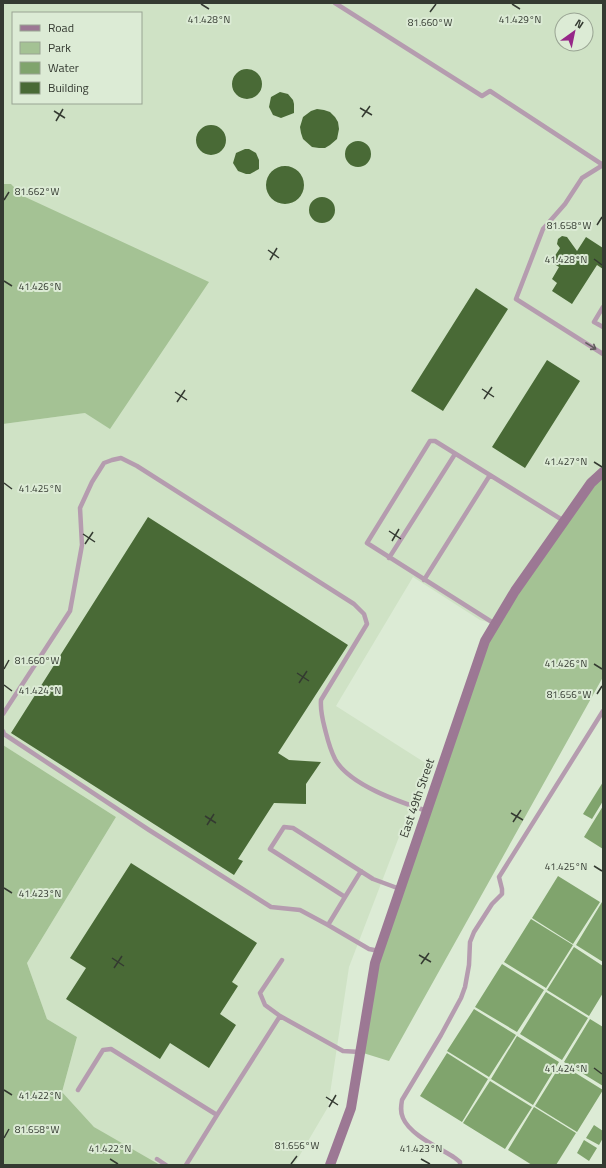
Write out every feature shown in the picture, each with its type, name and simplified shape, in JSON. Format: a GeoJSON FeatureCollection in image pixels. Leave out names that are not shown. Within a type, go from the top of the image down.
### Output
{"type":"FeatureCollection","features":[{"type":"Feature","properties":{"kind":"street","name":"East 49th Street"},"geometry":{"type":"LineString","coordinates":[[330,1165],[352,1108],[374,963],[485,641],[515,591],[591,483],[603,472]]}},
{"type":"Feature","properties":{"kind":"lane"},"geometry":{"type":"LineString","coordinates":[[335,3],[482,96],[490,91],[603,165],[582,178],[565,204],[543,229],[516,299],[603,354]]}},
{"type":"Feature","properties":{"kind":"lane"},"geometry":{"type":"LineString","coordinates":[[603,307],[594,322],[603,328]]}},
{"type":"Feature","properties":{"kind":"lane"},"geometry":{"type":"LineString","coordinates":[[495,624],[389,558],[367,542],[430,441],[434,441],[564,521]]}},
{"type":"Feature","properties":{"kind":"lane"},"geometry":{"type":"LineString","coordinates":[[389,558],[455,454]]}},
{"type":"Feature","properties":{"kind":"lane"},"geometry":{"type":"LineString","coordinates":[[3,714],[70,611],[82,545],[80,508],[92,482],[104,464],[121,458],[137,466],[354,604],[364,614],[367,624],[321,700],[320,710],[327,737],[334,759],[343,770],[374,791],[426,811]]}},
{"type":"Feature","properties":{"kind":"lane"},"geometry":{"type":"LineString","coordinates":[[424,580],[490,475]]}},
{"type":"Feature","properties":{"kind":"lane"},"geometry":{"type":"LineString","coordinates":[[460,1165],[460,1162],[455,1158],[415,1133],[408,1126],[403,1117],[401,1108],[402,1100],[442,1035],[461,998],[465,987],[469,965],[470,942],[474,932],[492,904],[502,894],[499,877],[603,711]]}},
{"type":"Feature","properties":{"kind":"lane"},"geometry":{"type":"LineString","coordinates":[[3,731],[4,734],[150,830],[271,907],[300,910],[369,949],[378,952]]}},
{"type":"Feature","properties":{"kind":"lane"},"geometry":{"type":"LineString","coordinates":[[344,897],[270,849],[284,827],[293,828],[373,879],[400,889]]}},
{"type":"Feature","properties":{"kind":"lane"},"geometry":{"type":"LineString","coordinates":[[328,925],[361,871]]}},
{"type":"Feature","properties":{"kind":"lane"},"geometry":{"type":"LineString","coordinates":[[282,960],[260,993],[265,1005],[280,1016],[343,1051],[360,1052]]}},
{"type":"Feature","properties":{"kind":"lane"},"geometry":{"type":"LineString","coordinates":[[186,1165],[280,1016]]}},
{"type":"Feature","properties":{"kind":"lane"},"geometry":{"type":"LineString","coordinates":[[78,1090],[103,1050],[111,1049],[217,1115]]}},
{"type":"Feature","properties":{"kind":"lane"},"geometry":{"type":"LineString","coordinates":[[157,1160],[166,1165]]}},
{"type":"Feature","properties":{"kind":"shaded area"},"geometry":{"type":"Polygon","coordinates":[[[3,3],[603,3],[603,472],[495,624],[480,620],[413,577],[336,706],[427,764],[349,967],[328,1107],[294,1165],[153,1165],[94,1127],[62,1092],[77,1037],[47,1019],[27,963],[116,817],[3,745],[3,424],[85,413],[57,234],[11,184],[3,184],[3,3]]]}},
{"type":"Feature","properties":{"kind":"green space"},"geometry":{"type":"Polygon","coordinates":[[[3,184],[11,184],[23,196],[209,282],[110,429],[85,413],[3,424],[3,184]]]}},
{"type":"Feature","properties":{"kind":"green space"},"geometry":{"type":"Polygon","coordinates":[[[603,472],[603,677],[389,1061],[360,1052],[375,963],[485,641],[603,472]]]}},
{"type":"Feature","properties":{"kind":"green space"},"geometry":{"type":"Polygon","coordinates":[[[3,745],[116,817],[27,963],[47,1019],[77,1037],[62,1092],[94,1127],[160,1165],[3,1165],[3,745]]]}},
{"type":"Feature","properties":{"kind":"water"},"geometry":{"type":"Polygon","coordinates":[[[603,782],[603,801],[592,819],[583,814],[603,782]]]}},
{"type":"Feature","properties":{"kind":"water"},"geometry":{"type":"Polygon","coordinates":[[[603,806],[603,849],[584,837],[603,806]]]}},
{"type":"Feature","properties":{"kind":"water"},"geometry":{"type":"Polygon","coordinates":[[[558,876],[600,902],[573,944],[532,918],[558,876]]]}},
{"type":"Feature","properties":{"kind":"water"},"geometry":{"type":"Polygon","coordinates":[[[602,902],[603,903],[603,962],[576,945],[602,902]]]}},
{"type":"Feature","properties":{"kind":"water"},"geometry":{"type":"Polygon","coordinates":[[[531,919],[573,945],[546,988],[504,962],[531,919]]]}},
{"type":"Feature","properties":{"kind":"water"},"geometry":{"type":"Polygon","coordinates":[[[574,947],[603,966],[603,993],[589,1016],[547,990],[574,947]]]}},
{"type":"Feature","properties":{"kind":"water"},"geometry":{"type":"Polygon","coordinates":[[[502,964],[544,990],[517,1032],[475,1007],[502,964]]]}},
{"type":"Feature","properties":{"kind":"water"},"geometry":{"type":"Polygon","coordinates":[[[546,992],[588,1018],[562,1060],[520,1034],[546,992]]]}},
{"type":"Feature","properties":{"kind":"water"},"geometry":{"type":"Polygon","coordinates":[[[474,1009],[516,1035],[489,1077],[447,1051],[474,1009]]]}},
{"type":"Feature","properties":{"kind":"water"},"geometry":{"type":"Polygon","coordinates":[[[590,1019],[603,1027],[603,1086],[564,1062],[590,1019]]]}},
{"type":"Feature","properties":{"kind":"water"},"geometry":{"type":"Polygon","coordinates":[[[517,1036],[559,1062],[533,1105],[491,1079],[517,1036]]]}},
{"type":"Feature","properties":{"kind":"water"},"geometry":{"type":"Polygon","coordinates":[[[447,1053],[488,1079],[462,1122],[420,1096],[447,1053]]]}},
{"type":"Feature","properties":{"kind":"water"},"geometry":{"type":"Polygon","coordinates":[[[561,1064],[603,1090],[577,1132],[535,1106],[561,1064]]]}},
{"type":"Feature","properties":{"kind":"water"},"geometry":{"type":"Polygon","coordinates":[[[490,1081],[532,1107],[505,1149],[463,1123],[490,1081]]]}},
{"type":"Feature","properties":{"kind":"water"},"geometry":{"type":"Polygon","coordinates":[[[534,1107],[576,1133],[556,1165],[532,1165],[508,1150],[534,1107]]]}},
{"type":"Feature","properties":{"kind":"water"},"geometry":{"type":"Polygon","coordinates":[[[594,1125],[603,1131],[603,1138],[599,1145],[586,1138],[594,1125]]]}},
{"type":"Feature","properties":{"kind":"water"},"geometry":{"type":"Polygon","coordinates":[[[584,1140],[597,1148],[589,1161],[577,1153],[584,1140]]]}},
{"type":"Feature","properties":{"kind":"building"},"geometry":{"type":"Polygon","coordinates":[[[247,69],[258,73],[262,84],[258,95],[247,99],[236,95],[232,84],[236,73],[247,69]]]}},
{"type":"Feature","properties":{"kind":"building"},"geometry":{"type":"Polygon","coordinates":[[[280,92],[288,94],[293,100],[294,104],[294,113],[281,118],[273,115],[269,107],[271,97],[280,92]]]}},
{"type":"Feature","properties":{"kind":"building"},"geometry":{"type":"Polygon","coordinates":[[[317,109],[330,112],[338,122],[339,129],[337,139],[325,148],[312,147],[303,139],[301,133],[300,127],[303,117],[311,111],[317,109]]]}},
{"type":"Feature","properties":{"kind":"building"},"geometry":{"type":"Polygon","coordinates":[[[211,125],[222,129],[226,140],[222,151],[211,155],[200,151],[196,140],[200,129],[211,125]]]}},
{"type":"Feature","properties":{"kind":"building"},"geometry":{"type":"Polygon","coordinates":[[[358,141],[367,145],[371,154],[367,163],[358,167],[349,163],[345,154],[349,145],[358,141]]]}},
{"type":"Feature","properties":{"kind":"building"},"geometry":{"type":"Polygon","coordinates":[[[249,149],[256,153],[259,160],[259,169],[250,174],[238,171],[233,163],[236,153],[249,149]]]}},
{"type":"Feature","properties":{"kind":"building"},"geometry":{"type":"Polygon","coordinates":[[[281,166],[289,166],[299,171],[303,178],[303,192],[299,199],[289,204],[281,204],[271,199],[269,196],[266,189],[266,181],[271,171],[274,169],[281,166]]]}},
{"type":"Feature","properties":{"kind":"building"},"geometry":{"type":"Polygon","coordinates":[[[322,197],[331,201],[335,210],[331,219],[322,223],[313,219],[309,210],[313,201],[322,197]]]}},
{"type":"Feature","properties":{"kind":"building"},"geometry":{"type":"Polygon","coordinates":[[[562,236],[567,237],[577,251],[586,237],[603,248],[603,269],[597,265],[572,304],[552,291],[557,283],[552,279],[559,267],[551,262],[560,248],[557,244],[558,239],[562,236]]]}},
{"type":"Feature","properties":{"kind":"building"},"geometry":{"type":"Polygon","coordinates":[[[476,288],[508,309],[443,411],[411,391],[476,288]]]}},
{"type":"Feature","properties":{"kind":"building"},"geometry":{"type":"Polygon","coordinates":[[[547,360],[580,381],[525,468],[492,447],[547,360]]]}},
{"type":"Feature","properties":{"kind":"building"},"geometry":{"type":"Polygon","coordinates":[[[148,517],[348,645],[278,753],[289,760],[321,762],[306,784],[306,804],[274,803],[238,859],[243,861],[234,875],[11,733],[148,517]]]}},
{"type":"Feature","properties":{"kind":"building"},"geometry":{"type":"Polygon","coordinates":[[[131,863],[257,943],[232,982],[238,986],[220,1014],[236,1025],[209,1068],[170,1043],[160,1059],[66,999],[86,968],[70,958],[131,863]]]}}]}
